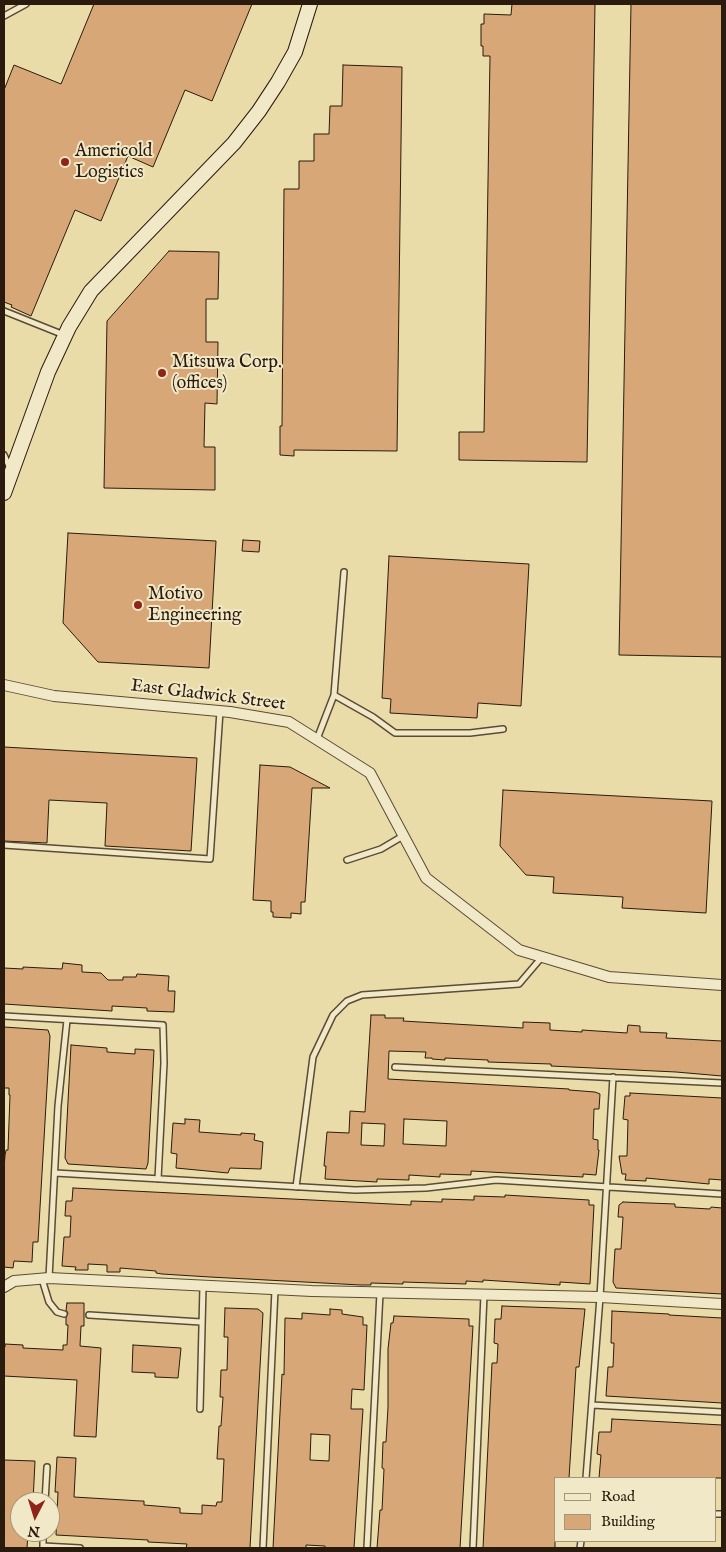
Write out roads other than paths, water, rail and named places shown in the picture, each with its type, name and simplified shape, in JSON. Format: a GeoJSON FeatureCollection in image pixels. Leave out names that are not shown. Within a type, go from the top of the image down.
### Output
{"type":"FeatureCollection","features":[{"type":"Feature","properties":{"kind":"street"},"geometry":{"type":"LineString","coordinates":[[4,493],[48,372],[65,335],[92,291],[234,143],[259,111],[295,52],[310,4]]}},
{"type":"Feature","properties":{"kind":"street","name":"East Gladwick Street"},"geometry":{"type":"LineString","coordinates":[[4,685],[54,696],[220,711],[290,722],[370,773],[426,878],[518,950],[609,977],[722,985]]}},
{"type":"Feature","properties":{"kind":"street"},"geometry":{"type":"LineString","coordinates":[[4,1287],[14,1280],[46,1279],[275,1290],[600,1297],[722,1304]]}},
{"type":"Feature","properties":{"kind":"lane"},"geometry":{"type":"LineString","coordinates":[[4,16],[26,4]]}},
{"type":"Feature","properties":{"kind":"lane"},"geometry":{"type":"LineString","coordinates":[[4,311],[65,335]]}},
{"type":"Feature","properties":{"kind":"lane"},"geometry":{"type":"LineString","coordinates":[[4,455],[12,470]]}},
{"type":"Feature","properties":{"kind":"lane"},"geometry":{"type":"LineString","coordinates":[[317,740],[334,696],[344,572]]}},
{"type":"Feature","properties":{"kind":"lane"},"geometry":{"type":"LineString","coordinates":[[334,696],[373,717],[395,733],[470,733],[503,728]]}},
{"type":"Feature","properties":{"kind":"lane"},"geometry":{"type":"LineString","coordinates":[[4,845],[210,859],[220,711]]}},
{"type":"Feature","properties":{"kind":"lane"},"geometry":{"type":"LineString","coordinates":[[347,860],[380,849],[404,835]]}},
{"type":"Feature","properties":{"kind":"lane"},"geometry":{"type":"LineString","coordinates":[[296,1187],[313,1057],[333,1015],[347,1001],[362,995],[519,984],[542,957]]}},
{"type":"Feature","properties":{"kind":"lane"},"geometry":{"type":"LineString","coordinates":[[4,1016],[163,1025],[164,1063],[158,1179]]}},
{"type":"Feature","properties":{"kind":"lane"},"geometry":{"type":"LineString","coordinates":[[64,1314],[57,1312],[49,1302],[46,1279],[55,1173],[58,1106],[67,1020]]}},
{"type":"Feature","properties":{"kind":"lane"},"geometry":{"type":"LineString","coordinates":[[395,1067],[722,1083]]}},
{"type":"Feature","properties":{"kind":"lane"},"geometry":{"type":"LineString","coordinates":[[586,1477],[600,1297],[613,1077]]}},
{"type":"Feature","properties":{"kind":"lane"},"geometry":{"type":"LineString","coordinates":[[55,1173],[355,1190],[408,1189],[496,1180],[722,1194]]}},
{"type":"Feature","properties":{"kind":"lane"},"geometry":{"type":"LineString","coordinates":[[200,1409],[203,1286]]}},
{"type":"Feature","properties":{"kind":"lane"},"geometry":{"type":"LineString","coordinates":[[263,1548],[275,1290]]}},
{"type":"Feature","properties":{"kind":"lane"},"geometry":{"type":"LineString","coordinates":[[368,1548],[380,1293]]}},
{"type":"Feature","properties":{"kind":"lane"},"geometry":{"type":"LineString","coordinates":[[472,1548],[484,1295]]}},
{"type":"Feature","properties":{"kind":"lane"},"geometry":{"type":"LineString","coordinates":[[88,1315],[201,1322]]}},
{"type":"Feature","properties":{"kind":"lane"},"geometry":{"type":"LineString","coordinates":[[592,1405],[722,1412]]}},
{"type":"Feature","properties":{"kind":"lane"},"geometry":{"type":"LineString","coordinates":[[46,1492],[47,1467]]}},
{"type":"Feature","properties":{"kind":"lane"},"geometry":{"type":"LineString","coordinates":[[43,1547],[80,1548]]}},
{"type":"Feature","properties":{"kind":"place","name":"Americold Logistics"},"geometry":{"type":"Point","coordinates":[65,162]}},
{"type":"Feature","properties":{"kind":"place","name":"Mitsuwa Corp. (offices)"},"geometry":{"type":"Point","coordinates":[162,373]}},
{"type":"Feature","properties":{"kind":"place","name":"Motivo Engineering"},"geometry":{"type":"Point","coordinates":[138,605]}}]}
